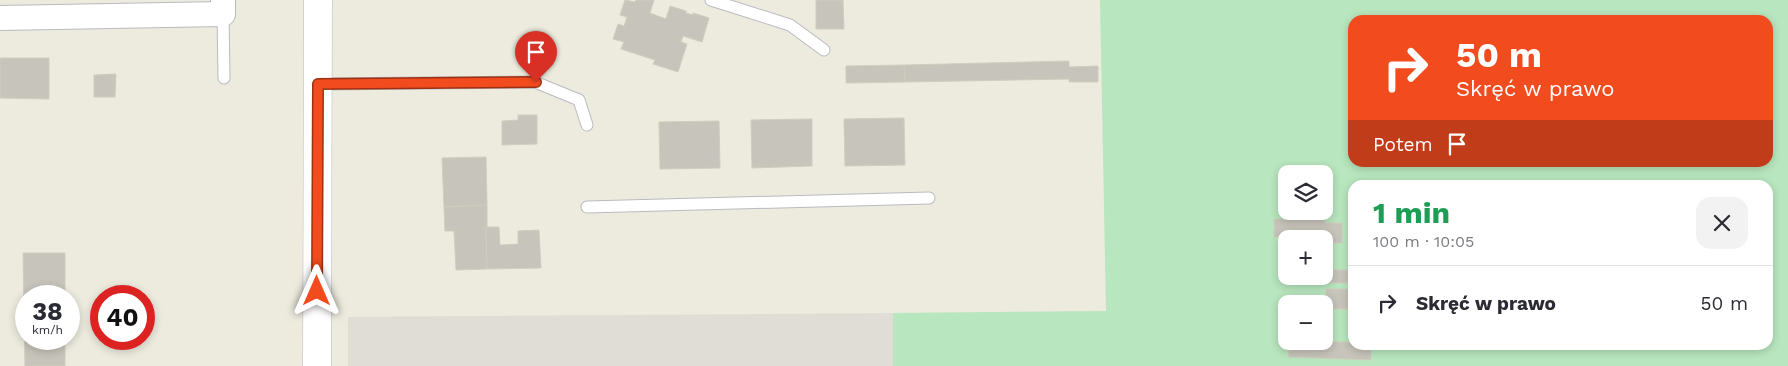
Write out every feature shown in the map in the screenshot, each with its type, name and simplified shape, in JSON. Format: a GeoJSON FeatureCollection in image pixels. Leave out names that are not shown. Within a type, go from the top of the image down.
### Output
{"type":"FeatureCollection","features":[{"type":"Feature","properties":{"kind":"street"},"geometry":{"type":"LineString","coordinates":[[317,366],[318,0]]}},
{"type":"Feature","properties":{"kind":"street"},"geometry":{"type":"LineString","coordinates":[[0,18],[223,7]]}},
{"type":"Feature","properties":{"kind":"lane"},"geometry":{"type":"LineString","coordinates":[[711,0],[790,25],[824,50]]}},
{"type":"Feature","properties":{"kind":"lane"},"geometry":{"type":"LineString","coordinates":[[223,7],[224,78]]}},
{"type":"Feature","properties":{"kind":"lane"},"geometry":{"type":"LineString","coordinates":[[318,84],[536,82],[579,100],[587,125]]}},
{"type":"Feature","properties":{"kind":"lane"},"geometry":{"type":"LineString","coordinates":[[587,207],[930,198]]}},
{"type":"Feature","properties":{"kind":"shaded area"},"geometry":{"type":"Polygon","coordinates":[[[893,313],[893,366],[348,366],[348,317],[893,313]]]}},
{"type":"Feature","properties":{"kind":"green space"},"geometry":{"type":"Polygon","coordinates":[[[1100,0],[1788,0],[1788,366],[893,366],[893,313],[1106,311],[1100,0]]]}},
{"type":"Feature","properties":{"kind":"building"},"geometry":{"type":"Polygon","coordinates":[[[625,0],[635,2],[636,0],[654,0],[650,13],[666,19],[670,6],[686,11],[686,13],[709,18],[702,42],[683,36],[681,42],[687,44],[678,72],[653,64],[655,60],[621,49],[624,42],[613,39],[618,24],[624,26],[627,17],[620,15],[625,0]]]}},
{"type":"Feature","properties":{"kind":"building"},"geometry":{"type":"Polygon","coordinates":[[[816,0],[843,0],[844,29],[816,29],[816,0]]]}},
{"type":"Feature","properties":{"kind":"building"},"geometry":{"type":"Polygon","coordinates":[[[0,58],[49,58],[49,99],[0,98],[0,58]]]}},
{"type":"Feature","properties":{"kind":"building"},"geometry":{"type":"Polygon","coordinates":[[[1069,61],[1069,67],[1098,66],[1098,82],[1069,82],[1069,79],[905,82],[904,65],[1069,61]]]}},
{"type":"Feature","properties":{"kind":"building"},"geometry":{"type":"Polygon","coordinates":[[[904,65],[905,82],[846,83],[846,66],[904,65]]]}},
{"type":"Feature","properties":{"kind":"building"},"geometry":{"type":"Polygon","coordinates":[[[116,74],[115,97],[94,97],[94,75],[116,74]]]}},
{"type":"Feature","properties":{"kind":"building"},"geometry":{"type":"Polygon","coordinates":[[[518,115],[537,115],[537,144],[502,145],[502,121],[518,120],[518,115]]]}},
{"type":"Feature","properties":{"kind":"building"},"geometry":{"type":"Polygon","coordinates":[[[904,118],[905,165],[845,166],[844,119],[904,118]]]}},
{"type":"Feature","properties":{"kind":"building"},"geometry":{"type":"Polygon","coordinates":[[[812,119],[812,166],[752,168],[751,120],[812,119]]]}},
{"type":"Feature","properties":{"kind":"building"},"geometry":{"type":"Polygon","coordinates":[[[719,121],[720,168],[660,169],[659,122],[719,121]]]}},
{"type":"Feature","properties":{"kind":"building"},"geometry":{"type":"Polygon","coordinates":[[[486,157],[487,205],[444,207],[442,158],[486,157]]]}},
{"type":"Feature","properties":{"kind":"building"},"geometry":{"type":"Polygon","coordinates":[[[487,205],[487,269],[456,270],[454,231],[445,231],[444,207],[487,205]]]}},
{"type":"Feature","properties":{"kind":"building"},"geometry":{"type":"Polygon","coordinates":[[[1274,219],[1325,220],[1325,223],[1342,223],[1342,243],[1333,243],[1333,230],[1278,230],[1278,237],[1274,237],[1274,219]]]}},
{"type":"Feature","properties":{"kind":"building"},"geometry":{"type":"Polygon","coordinates":[[[486,227],[499,227],[500,245],[518,244],[518,231],[539,230],[541,268],[487,269],[486,227]]]}},
{"type":"Feature","properties":{"kind":"building"},"geometry":{"type":"Polygon","coordinates":[[[23,253],[65,253],[65,285],[24,285],[23,253]]]}},
{"type":"Feature","properties":{"kind":"building"},"geometry":{"type":"Polygon","coordinates":[[[1333,270],[1348,270],[1348,283],[1333,283],[1333,270]]]}},
{"type":"Feature","properties":{"kind":"building"},"geometry":{"type":"Polygon","coordinates":[[[1326,289],[1348,289],[1348,309],[1333,309],[1333,295],[1326,295],[1326,289]]]}},
{"type":"Feature","properties":{"kind":"building"},"geometry":{"type":"Polygon","coordinates":[[[1333,342],[1348,342],[1348,350],[1371,350],[1371,360],[1289,357],[1288,350],[1333,350],[1333,342]]]}},
{"type":"Feature","properties":{"kind":"building"},"geometry":{"type":"Polygon","coordinates":[[[25,350],[65,350],[65,366],[25,366],[25,350]]]}},
{"type":"Feature","properties":{"kind":"route"},"geometry":{"type":"LineString","coordinates":[[317,291],[318,84],[536,82]]}}]}
